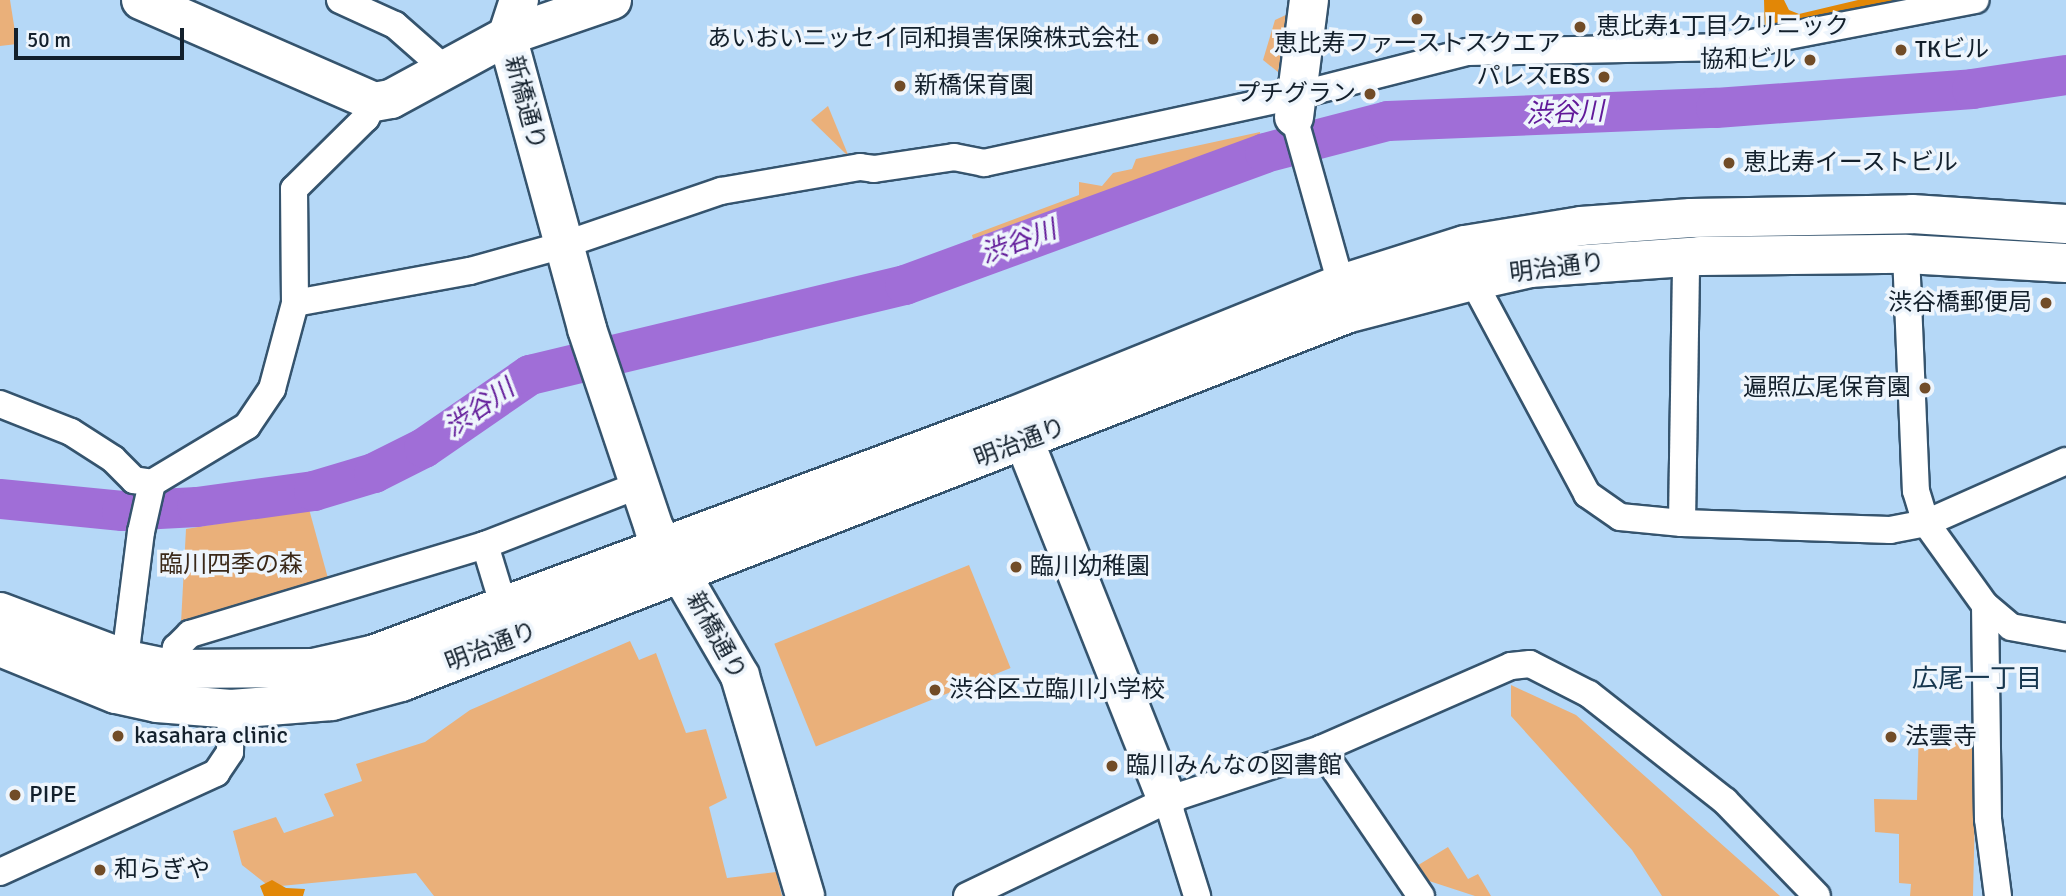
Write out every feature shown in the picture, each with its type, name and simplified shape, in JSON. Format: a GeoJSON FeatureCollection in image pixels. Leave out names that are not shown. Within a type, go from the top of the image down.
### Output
{"type":"FeatureCollection","features":[{"type":"Feature","properties":{"kind":"main road"},"geometry":{"type":"LineString","coordinates":[[141,0],[374,102],[391,99],[507,36],[612,0]]}},
{"type":"Feature","properties":{"kind":"main road","name":"新橋通り"},"geometry":{"type":"LineString","coordinates":[[519,0],[507,36],[587,329],[639,485],[673,559],[740,676],[805,896]]}},
{"type":"Feature","properties":{"kind":"main road"},"geometry":{"type":"LineString","coordinates":[[1294,106],[1310,0]]}},
{"type":"Feature","properties":{"kind":"main road","name":"明治通り"},"geometry":{"type":"LineString","coordinates":[[0,612],[122,677],[157,703],[231,709],[332,701],[401,682],[673,559],[1019,430],[1345,298],[1465,245],[1581,226],[1912,214],[2066,223]]}},
{"type":"Feature","properties":{"kind":"main road","name":"明治通り"},"geometry":{"type":"LineString","coordinates":[[1345,298],[1473,281],[1530,268],[1686,257],[1906,254],[2066,263]]}},
{"type":"Feature","properties":{"kind":"main road"},"geometry":{"type":"LineString","coordinates":[[1019,430],[1167,800]]}},
{"type":"Feature","properties":{"kind":"main road","name":"明治通り"},"geometry":{"type":"LineString","coordinates":[[0,647],[122,677],[171,669],[313,668],[375,654],[503,604],[673,559]]}},
{"type":"Feature","properties":{"kind":"street"},"geometry":{"type":"LineString","coordinates":[[340,0],[395,25],[445,69]]}},
{"type":"Feature","properties":{"kind":"street"},"geometry":{"type":"LineString","coordinates":[[295,303],[470,271],[563,245],[722,191],[860,167],[874,169],[954,157],[984,163],[1294,106],[1467,52],[1731,47],[1976,0]]}},
{"type":"Feature","properties":{"kind":"street"},"geometry":{"type":"LineString","coordinates":[[122,677],[141,531],[151,489],[247,426],[272,388],[295,303],[294,189],[366,118],[374,102]]}},
{"type":"Feature","properties":{"kind":"street"},"geometry":{"type":"LineString","coordinates":[[1294,106],[1345,298]]}},
{"type":"Feature","properties":{"kind":"street"},"geometry":{"type":"LineString","coordinates":[[1906,254],[1916,491],[1926,523],[1985,605],[2011,627],[2066,637]]}},
{"type":"Feature","properties":{"kind":"street"},"geometry":{"type":"LineString","coordinates":[[1682,523],[1686,257]]}},
{"type":"Feature","properties":{"kind":"street"},"geometry":{"type":"LineString","coordinates":[[1473,281],[1587,494],[1620,517],[1682,523],[1891,530],[1926,523],[2066,461]]}},
{"type":"Feature","properties":{"kind":"street"},"geometry":{"type":"LineString","coordinates":[[0,404],[71,432],[113,459],[134,480],[151,489]]}},
{"type":"Feature","properties":{"kind":"street"},"geometry":{"type":"LineString","coordinates":[[171,669],[176,649],[190,634],[485,545],[639,485]]}},
{"type":"Feature","properties":{"kind":"street"},"geometry":{"type":"LineString","coordinates":[[485,545],[503,604]]}},
{"type":"Feature","properties":{"kind":"street"},"geometry":{"type":"LineString","coordinates":[[1985,605],[1988,819],[1998,896]]}},
{"type":"Feature","properties":{"kind":"street"},"geometry":{"type":"LineString","coordinates":[[967,896],[1167,800],[1321,749],[1511,666],[1530,664],[1589,694],[1725,801],[1817,896]]}},
{"type":"Feature","properties":{"kind":"street"},"geometry":{"type":"LineString","coordinates":[[0,872],[216,773],[230,752],[231,709]]}},
{"type":"Feature","properties":{"kind":"street"},"geometry":{"type":"LineString","coordinates":[[1321,749],[1421,896]]}},
{"type":"Feature","properties":{"kind":"street"},"geometry":{"type":"LineString","coordinates":[[1167,800],[1197,896]]}},
{"type":"Feature","properties":{"kind":"green space"},"geometry":{"type":"Polygon","coordinates":[[[0,0],[10,0],[17,44],[0,46],[0,0]]]}},
{"type":"Feature","properties":{"kind":"green space"},"geometry":{"type":"Polygon","coordinates":[[[1288,14],[1278,72],[1263,60],[1275,20],[1288,14]]]}},
{"type":"Feature","properties":{"kind":"green space"},"geometry":{"type":"Polygon","coordinates":[[[828,106],[849,157],[811,120],[828,106]]]}},
{"type":"Feature","properties":{"kind":"green space"},"geometry":{"type":"Polygon","coordinates":[[[1260,132],[1260,136],[973,239],[972,235],[1079,195],[1079,182],[1102,186],[1113,173],[1132,169],[1136,159],[1260,132]]]}},
{"type":"Feature","properties":{"kind":"green space","name":"臨川四季の森"},"geometry":{"type":"Polygon","coordinates":[[[309,509],[329,582],[181,623],[186,529],[309,509]]]}},
{"type":"Feature","properties":{"kind":"green space"},"geometry":{"type":"Polygon","coordinates":[[[969,565],[1011,668],[816,747],[774,644],[969,565]]]}},
{"type":"Feature","properties":{"kind":"green space"},"geometry":{"type":"Polygon","coordinates":[[[630,641],[639,660],[656,653],[686,733],[706,729],[727,798],[709,807],[727,878],[776,872],[782,896],[434,896],[416,873],[270,887],[242,865],[233,831],[276,817],[284,833],[334,816],[324,794],[362,781],[356,764],[425,742],[470,710],[630,641]]]}},
{"type":"Feature","properties":{"kind":"green space"},"geometry":{"type":"Polygon","coordinates":[[[1511,685],[1576,715],[1780,896],[1662,896],[1632,850],[1511,716],[1511,685]]]}},
{"type":"Feature","properties":{"kind":"green space"},"geometry":{"type":"Polygon","coordinates":[[[1977,723],[1973,896],[1910,896],[1911,884],[1899,883],[1899,834],[1875,832],[1874,799],[1917,800],[1919,727],[1977,723]]]}},
{"type":"Feature","properties":{"kind":"green space"},"geometry":{"type":"Polygon","coordinates":[[[1448,847],[1468,879],[1478,874],[1491,896],[1475,896],[1423,879],[1415,867],[1448,847]]]}},
{"type":"Feature","properties":{"kind":"shaded area"},"geometry":{"type":"Polygon","coordinates":[[[1764,0],[1784,0],[1789,10],[1799,14],[1858,0],[1928,0],[1765,36],[1764,0]]]}},
{"type":"Feature","properties":{"kind":"shaded area"},"geometry":{"type":"Polygon","coordinates":[[[272,880],[286,888],[305,889],[303,896],[264,896],[260,886],[272,880]]]}},
{"type":"Feature","properties":{"kind":"waterway","name":"渋谷川"},"geometry":{"type":"LineString","coordinates":[[0,499],[122,511],[197,507],[314,491],[374,473],[424,448],[530,375],[905,285],[1265,153],[1388,121],[1716,108],[1972,89],[2066,75]]}},
{"type":"Feature","properties":{"kind":"place","name":"恵比寿ファーストスクエア"},"geometry":{"type":"Point","coordinates":[1417,19]}},
{"type":"Feature","properties":{"kind":"place","name":"恵比寿1丁目クリニック"},"geometry":{"type":"Point","coordinates":[1580,27]}},
{"type":"Feature","properties":{"kind":"place","name":"あいおいニッセイ同和損害保険株式会社"},"geometry":{"type":"Point","coordinates":[1153,39]}},
{"type":"Feature","properties":{"kind":"place","name":"TKビル"},"geometry":{"type":"Point","coordinates":[1901,50]}},
{"type":"Feature","properties":{"kind":"place","name":"協和ビル"},"geometry":{"type":"Point","coordinates":[1810,60]}},
{"type":"Feature","properties":{"kind":"place","name":"パレスEBS"},"geometry":{"type":"Point","coordinates":[1604,77]}},
{"type":"Feature","properties":{"kind":"place","name":"新橋保育園"},"geometry":{"type":"Point","coordinates":[900,86]}},
{"type":"Feature","properties":{"kind":"place","name":"プチグラン"},"geometry":{"type":"Point","coordinates":[1370,94]}},
{"type":"Feature","properties":{"kind":"place","name":"恵比寿イーストビル"},"geometry":{"type":"Point","coordinates":[1729,163]}},
{"type":"Feature","properties":{"kind":"place","name":"渋谷橋郵便局"},"geometry":{"type":"Point","coordinates":[2046,303]}},
{"type":"Feature","properties":{"kind":"place","name":"遍照広尾保育園"},"geometry":{"type":"Point","coordinates":[1925,388]}},
{"type":"Feature","properties":{"kind":"place","name":"臨川幼稚園"},"geometry":{"type":"Point","coordinates":[1016,567]}},
{"type":"Feature","properties":{"kind":"place","name":"渋谷区立臨川小学校"},"geometry":{"type":"Point","coordinates":[935,690]}},
{"type":"Feature","properties":{"kind":"place","name":"kasahara clinic"},"geometry":{"type":"Point","coordinates":[118,736]}},
{"type":"Feature","properties":{"kind":"place","name":"法雲寺"},"geometry":{"type":"Point","coordinates":[1891,737]}},
{"type":"Feature","properties":{"kind":"place","name":"臨川みんなの図書館"},"geometry":{"type":"Point","coordinates":[1112,766]}},
{"type":"Feature","properties":{"kind":"place","name":"PIPE"},"geometry":{"type":"Point","coordinates":[15,795]}},
{"type":"Feature","properties":{"kind":"place","name":"和らぎや"},"geometry":{"type":"Point","coordinates":[100,870]}},
{"type":"Feature","properties":{"kind":"district","name":"広尾一丁目"},"geometry":{"type":"Point","coordinates":[1977,680]}}]}
